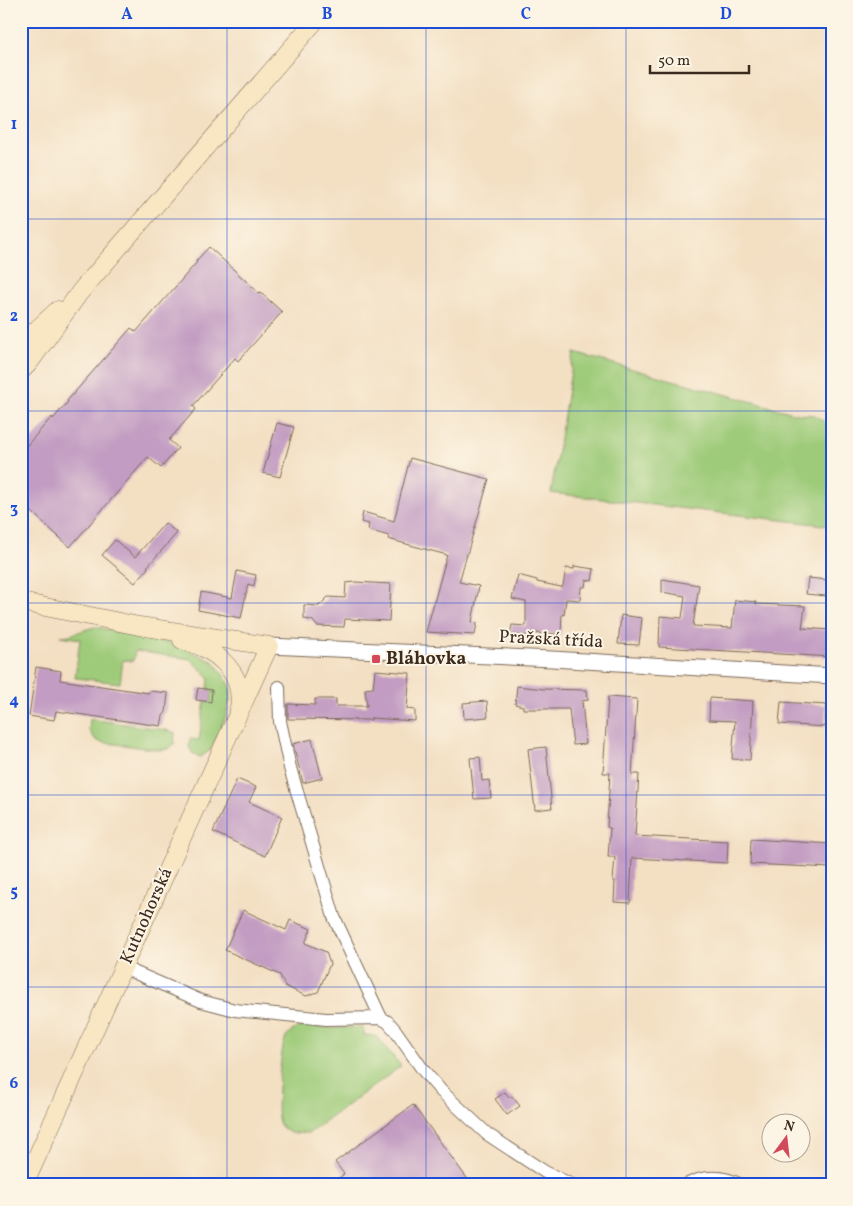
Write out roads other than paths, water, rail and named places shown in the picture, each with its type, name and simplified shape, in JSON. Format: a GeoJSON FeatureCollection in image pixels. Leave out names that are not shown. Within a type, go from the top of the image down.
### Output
{"type":"FeatureCollection","features":[{"type":"Feature","properties":{"kind":"main road"},"geometry":{"type":"LineString","coordinates":[[21,371],[29,363],[80,292],[315,21]]}},
{"type":"Feature","properties":{"kind":"main road"},"geometry":{"type":"LineString","coordinates":[[21,344],[80,292]]}},
{"type":"Feature","properties":{"kind":"main road"},"geometry":{"type":"LineString","coordinates":[[21,602],[139,626],[269,646]]}},
{"type":"Feature","properties":{"kind":"main road"},"geometry":{"type":"LineString","coordinates":[[139,626],[199,645],[213,652],[221,659],[232,673],[239,689],[240,705],[235,720]]}},
{"type":"Feature","properties":{"kind":"main road","name":"Kutnohorská"},"geometry":{"type":"LineString","coordinates":[[24,1185],[269,646]]}},
{"type":"Feature","properties":{"kind":"street","name":"Pražská třída"},"geometry":{"type":"LineString","coordinates":[[269,646],[552,659],[832,676]]}},
{"type":"Feature","properties":{"kind":"street"},"geometry":{"type":"LineString","coordinates":[[280,686],[280,721],[290,768],[334,917],[381,1018]]}},
{"type":"Feature","properties":{"kind":"street"},"geometry":{"type":"LineString","coordinates":[[124,968],[201,1001],[235,1010],[326,1019],[381,1018],[388,1022],[441,1091],[487,1134],[545,1172],[572,1185]]}},
{"type":"Feature","properties":{"kind":"street"},"geometry":{"type":"LineString","coordinates":[[686,1185],[698,1179],[714,1176],[730,1179],[741,1185]]}},
{"type":"Feature","properties":{"kind":"place","name":"Bláhovka"},"geometry":{"type":"Point","coordinates":[376,659]}}]}
